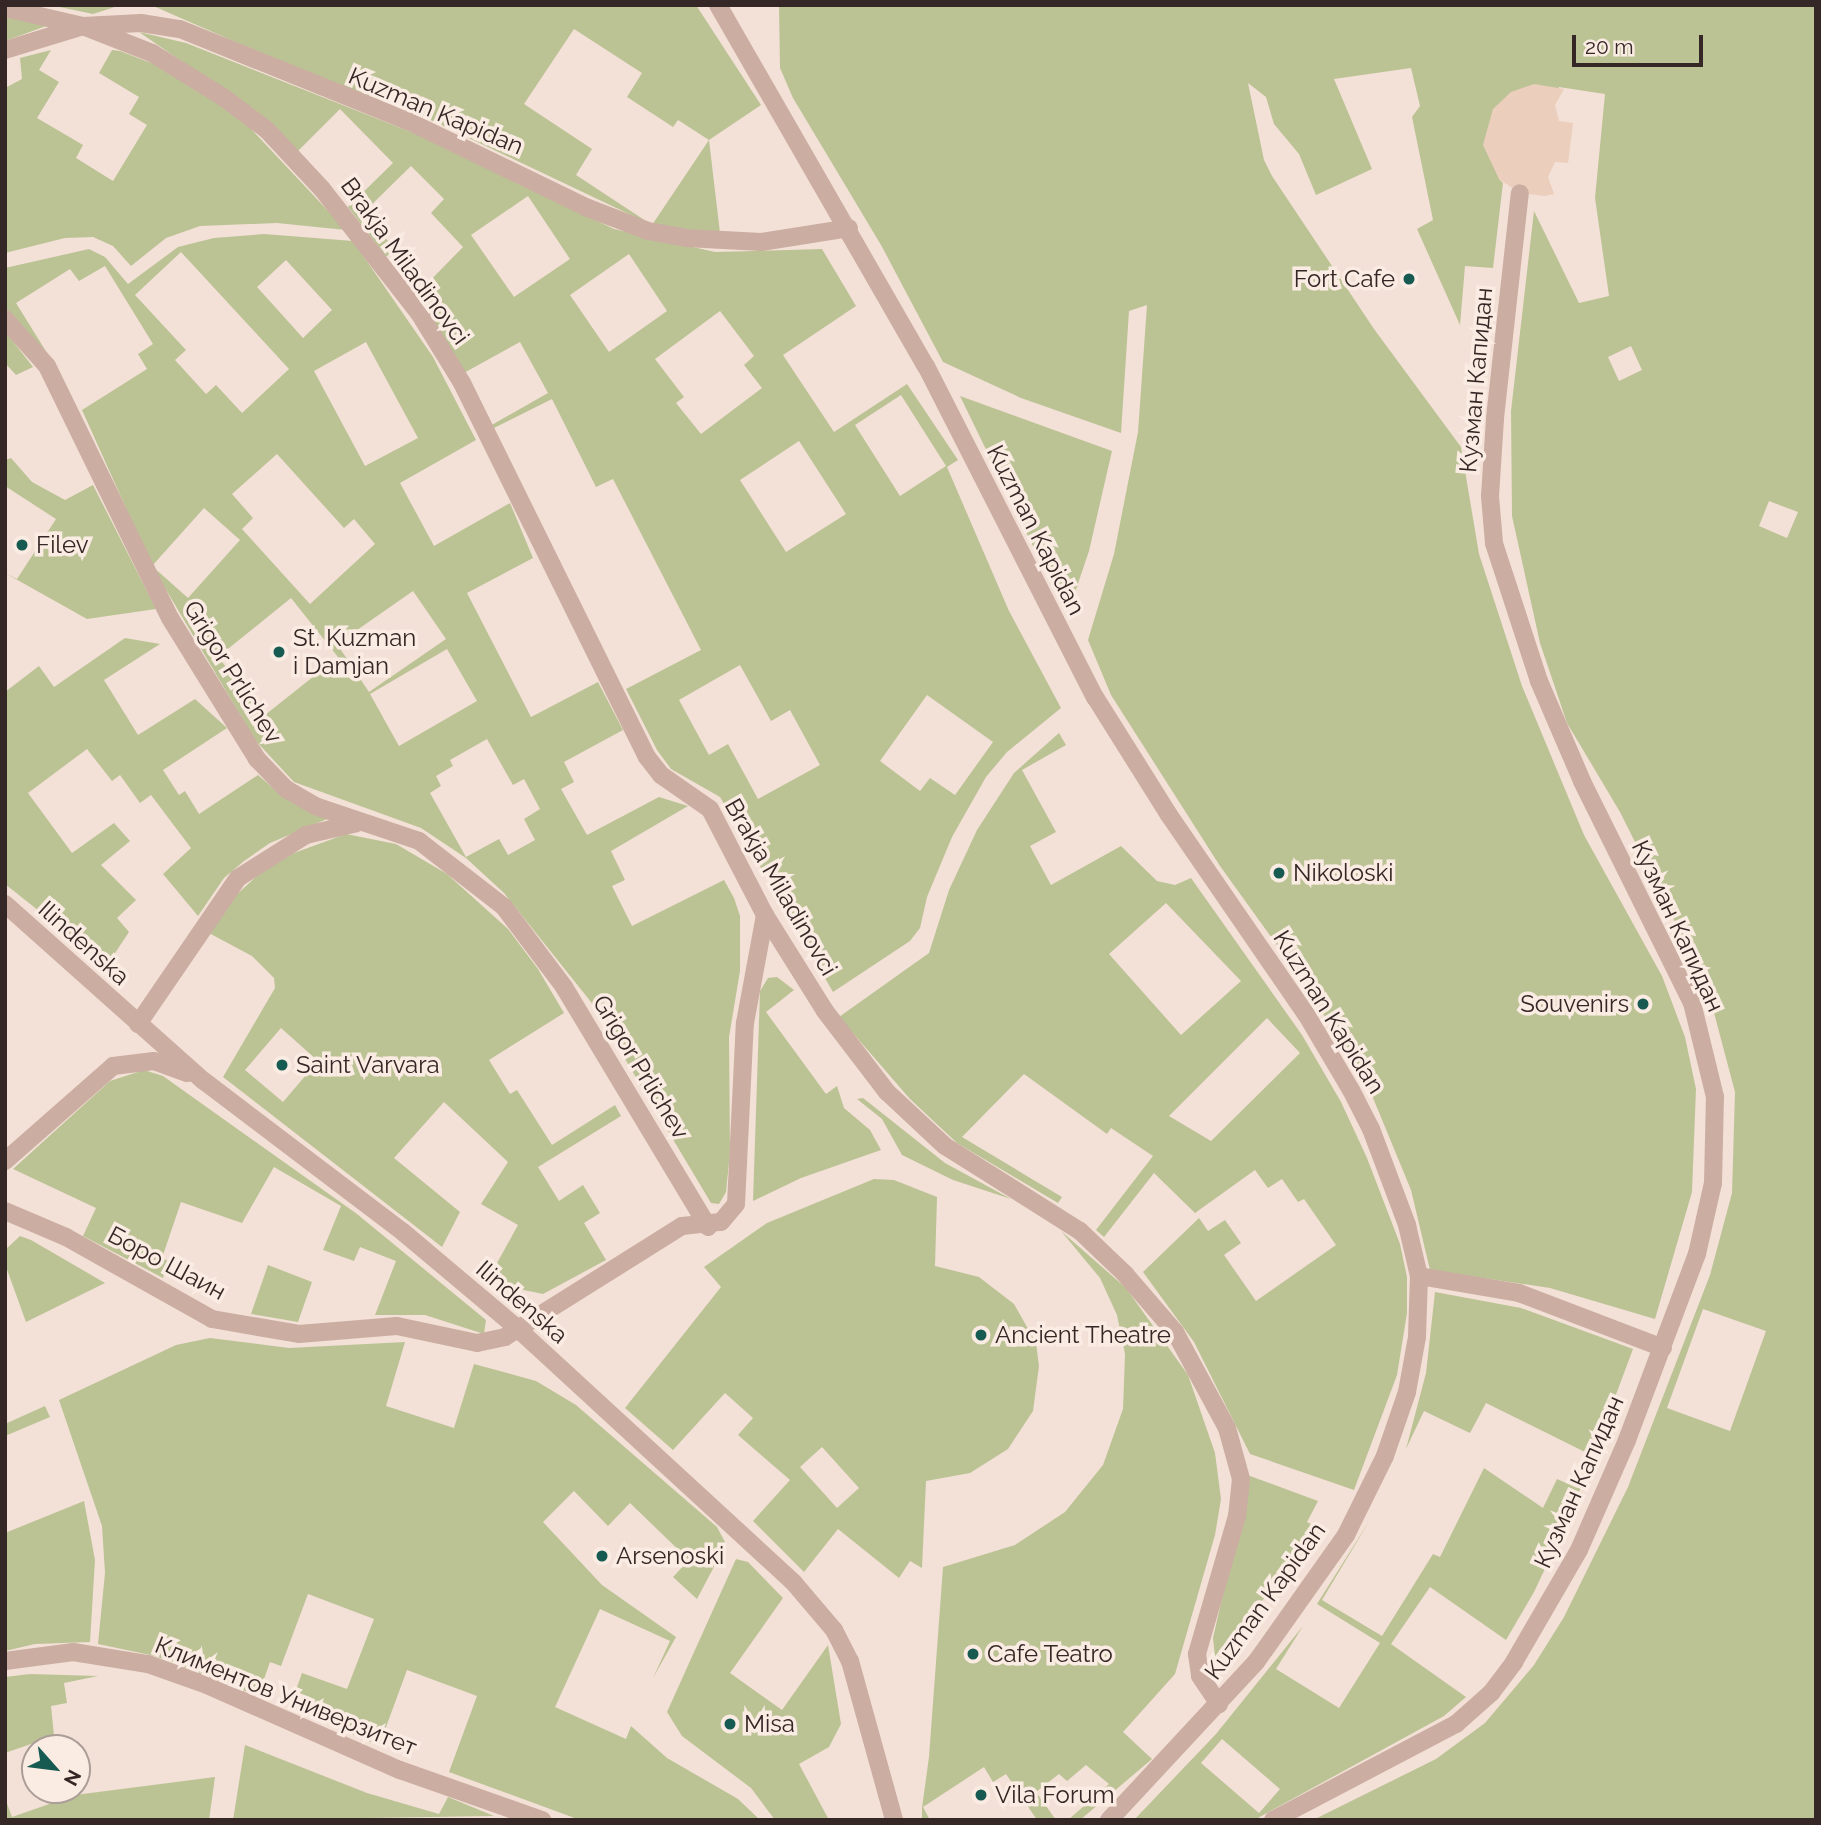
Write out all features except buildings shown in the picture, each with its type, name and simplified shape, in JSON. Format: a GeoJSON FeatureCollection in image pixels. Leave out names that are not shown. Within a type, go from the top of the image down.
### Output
{"type":"FeatureCollection","features":[{"type":"Feature","properties":{"kind":"street","name":"Kuzman Kapidan"},"geometry":{"type":"LineString","coordinates":[[718,5],[849,228],[926,366],[1102,709],[1306,1014],[1351,1090],[1397,1199],[1419,1276],[1417,1337],[1407,1392],[1362,1505],[1296,1611],[1219,1704],[1109,1820]]}},
{"type":"Feature","properties":{"kind":"street","name":"Kuzman Kapidan"},"geometry":{"type":"LineString","coordinates":[[5,8],[83,26],[141,23],[180,29],[408,121],[588,208],[648,231],[694,239],[761,242],[849,228]]}},
{"type":"Feature","properties":{"kind":"street"},"geometry":{"type":"LineString","coordinates":[[5,50],[83,26]]}},
{"type":"Feature","properties":{"kind":"street","name":"Brakja Miladinovci"},"geometry":{"type":"LineString","coordinates":[[83,26],[152,53],[257,121],[360,235],[419,313],[462,383],[647,757],[661,775],[710,809],[765,915],[825,1011],[887,1092],[959,1156],[1051,1210],[1089,1239],[1149,1298],[1194,1364],[1233,1443],[1241,1479],[1237,1516],[1197,1654],[1200,1676],[1219,1704]]}},
{"type":"Feature","properties":{"kind":"street","name":"Кузман Капидан"},"geometry":{"type":"LineString","coordinates":[[1273,1820],[1438,1735],[1491,1693],[1532,1635],[1579,1550],[1663,1348],[1697,1254],[1713,1183],[1712,1075],[1684,984],[1609,838],[1539,681],[1494,543],[1489,496],[1494,418],[1520,193]]}},
{"type":"Feature","properties":{"kind":"street","name":"Grigor Prlichev"},"geometry":{"type":"LineString","coordinates":[[5,319],[47,366],[170,618],[257,760],[303,800],[382,826],[442,855],[520,926],[564,987],[708,1227]]}},
{"type":"Feature","properties":{"kind":"street"},"geometry":{"type":"LineString","coordinates":[[138,1024],[204,921],[250,867],[324,829],[357,823],[382,826]]}},
{"type":"Feature","properties":{"kind":"street","name":"Ilindenska"},"geometry":{"type":"LineString","coordinates":[[5,904],[204,1081],[394,1225],[518,1329],[741,1532],[826,1620],[850,1661],[894,1820]]}},
{"type":"Feature","properties":{"kind":"street"},"geometry":{"type":"LineString","coordinates":[[708,1227],[721,1222],[736,1203],[745,1023],[765,915]]}},
{"type":"Feature","properties":{"kind":"street"},"geometry":{"type":"LineString","coordinates":[[5,1161],[113,1066],[154,1061],[204,1081]]}},
{"type":"Feature","properties":{"kind":"street","name":"Боро Шаин"},"geometry":{"type":"LineString","coordinates":[[5,1211],[66,1237],[212,1319],[299,1334],[397,1326],[477,1343],[498,1340],[518,1329],[682,1226],[708,1227]]}},
{"type":"Feature","properties":{"kind":"street"},"geometry":{"type":"LineString","coordinates":[[1419,1276],[1519,1293],[1663,1348]]}},
{"type":"Feature","properties":{"kind":"street","name":"Климентов Универзитет"},"geometry":{"type":"LineString","coordinates":[[5,1661],[73,1652],[148,1664],[207,1685],[400,1770],[542,1820]]}},
{"type":"Feature","properties":{"kind":"green space"},"geometry":{"type":"Polygon","coordinates":[[[50,5],[121,5],[93,14],[50,5]]]}},
{"type":"Feature","properties":{"kind":"green space"},"geometry":{"type":"Polygon","coordinates":[[[151,5],[696,5],[761,105],[709,140],[678,120],[673,127],[627,97],[642,73],[574,29],[524,104],[592,149],[576,175],[652,225],[433,121],[320,79],[151,5]]]}},
{"type":"Feature","properties":{"kind":"green space"},"geometry":{"type":"Polygon","coordinates":[[[779,5],[1816,5],[1816,1820],[1313,1820],[1436,1759],[1485,1723],[1534,1665],[1564,1617],[1628,1487],[1710,1275],[1732,1193],[1735,1092],[1713,1009],[1698,968],[1620,812],[1567,723],[1540,643],[1512,516],[1511,411],[1534,211],[1579,303],[1609,296],[1595,198],[1605,94],[1559,87],[1499,179],[1503,183],[1493,268],[1465,266],[1460,325],[1417,229],[1433,220],[1412,117],[1420,106],[1411,68],[1334,79],[1372,169],[1316,195],[1299,154],[1274,124],[1266,97],[1248,83],[1264,160],[1272,176],[1374,329],[1461,447],[1479,554],[1522,686],[1584,835],[1662,976],[1685,1037],[1696,1089],[1692,1192],[1655,1319],[1550,1288],[1430,1270],[1411,1190],[1371,1093],[1307,987],[1220,866],[1111,695],[1088,640],[1114,554],[1138,432],[1147,305],[1129,311],[1121,433],[1021,398],[943,362],[881,245],[793,98],[780,68],[779,5]],[[1631,346],[1608,357],[1619,381],[1642,370],[1631,346]],[[1769,501],[1759,526],[1787,538],[1798,512],[1769,501]],[[1703,1309],[1667,1408],[1730,1431],[1766,1331],[1703,1309]]]}},
{"type":"Feature","properties":{"kind":"green space"},"geometry":{"type":"Polygon","coordinates":[[[5,17],[49,25],[5,41],[5,17]]]}},
{"type":"Feature","properties":{"kind":"green space"},"geometry":{"type":"Polygon","coordinates":[[[139,32],[186,43],[421,136],[614,229],[715,252],[822,249],[856,306],[783,355],[834,432],[907,384],[958,460],[947,467],[1009,611],[1061,708],[1007,752],[986,777],[952,837],[927,897],[920,928],[910,941],[833,992],[720,797],[671,769],[657,750],[626,689],[701,650],[613,479],[596,487],[552,399],[492,429],[490,426],[548,393],[520,342],[462,374],[416,295],[463,247],[431,213],[444,199],[411,166],[362,214],[395,248],[386,257],[348,207],[393,163],[340,109],[296,153],[258,114],[139,32]],[[528,196],[471,235],[514,297],[570,259],[528,196]],[[629,254],[570,295],[609,352],[667,311],[629,254]],[[720,311],[655,359],[684,397],[676,403],[701,434],[762,388],[744,365],[754,356],[720,311]],[[901,395],[855,425],[900,496],[946,466],[901,395]],[[799,441],[740,480],[786,552],[846,514],[799,441]],[[740,665],[679,700],[709,755],[728,744],[758,799],[820,765],[790,710],[771,721],[740,665]],[[927,695],[880,761],[920,791],[930,778],[955,795],[993,742],[927,695]]]}},
{"type":"Feature","properties":{"kind":"green space"},"geometry":{"type":"Polygon","coordinates":[[[51,50],[39,70],[59,82],[37,118],[83,145],[76,158],[113,181],[147,125],[129,114],[139,97],[99,73],[112,50],[159,66],[239,116],[346,230],[277,223],[200,226],[166,238],[131,266],[113,246],[93,237],[65,238],[5,253],[5,88],[22,79],[20,58],[51,50]]]}},
{"type":"Feature","properties":{"kind":"green space"},"geometry":{"type":"Polygon","coordinates":[[[709,140],[720,233],[652,225],[709,140]]]}},
{"type":"Feature","properties":{"kind":"green space"},"geometry":{"type":"Polygon","coordinates":[[[264,234],[353,241],[433,357],[476,440],[400,483],[434,546],[510,503],[533,558],[467,593],[531,717],[598,682],[623,730],[564,762],[574,782],[561,789],[587,835],[659,797],[688,806],[611,851],[625,880],[612,886],[632,926],[724,880],[734,898],[740,916],[740,971],[729,1037],[730,1152],[726,1192],[719,1204],[711,1203],[591,1002],[504,893],[466,858],[421,828],[294,782],[255,740],[152,566],[82,410],[147,369],[138,354],[153,344],[105,266],[79,281],[70,269],[16,303],[52,361],[5,309],[5,268],[89,249],[105,257],[128,284],[178,247],[214,238],[264,234]],[[181,252],[135,295],[186,350],[175,360],[206,394],[216,385],[242,413],[289,369],[181,252]],[[286,260],[257,287],[303,338],[332,310],[286,260]],[[366,342],[314,371],[365,466],[418,438],[366,342]],[[277,454],[232,494],[253,518],[242,529],[310,604],[375,544],[354,519],[344,528],[277,454]],[[204,508],[152,566],[188,598],[240,540],[204,508]],[[413,591],[337,644],[369,692],[446,639],[413,591]],[[291,598],[218,657],[265,715],[338,657],[291,598]],[[447,649],[370,694],[399,746],[477,701],[447,649]],[[487,739],[450,760],[453,766],[436,776],[441,786],[430,793],[466,857],[499,839],[508,855],[535,840],[524,819],[540,809],[524,779],[513,785],[487,739]]]}},
{"type":"Feature","properties":{"kind":"green space"},"geometry":{"type":"Polygon","coordinates":[[[5,331],[33,367],[16,375],[5,363],[5,331]]]}},
{"type":"Feature","properties":{"kind":"green space"},"geometry":{"type":"Polygon","coordinates":[[[960,396],[1112,451],[1089,551],[1067,616],[960,396]]]}},
{"type":"Feature","properties":{"kind":"green space"},"geometry":{"type":"Polygon","coordinates":[[[11,458],[32,482],[65,500],[93,485],[156,609],[87,619],[5,573],[17,579],[56,519],[5,486],[5,460],[11,458]]]}},
{"type":"Feature","properties":{"kind":"green space"},"geometry":{"type":"Polygon","coordinates":[[[125,638],[160,644],[104,680],[138,735],[195,699],[227,728],[163,770],[179,795],[185,791],[199,814],[258,775],[283,797],[327,819],[270,843],[244,861],[224,878],[198,916],[163,874],[191,848],[151,795],[140,803],[120,775],[112,781],[87,749],[28,793],[72,853],[114,823],[130,841],[101,865],[136,900],[117,918],[129,932],[107,965],[5,884],[5,692],[39,666],[54,687],[125,638]]]}},
{"type":"Feature","properties":{"kind":"green space"},"geometry":{"type":"Polygon","coordinates":[[[1059,733],[1066,745],[1022,770],[1056,832],[1030,846],[1051,885],[1121,846],[1157,881],[1175,885],[1191,878],[1302,1035],[1341,1102],[1367,1158],[1400,1244],[1407,1277],[1407,1313],[1397,1375],[1354,1490],[1250,1454],[1194,1342],[1143,1272],[1199,1218],[1208,1231],[1225,1220],[1241,1243],[1224,1255],[1256,1301],[1336,1245],[1304,1199],[1298,1202],[1282,1179],[1268,1188],[1255,1170],[1195,1213],[1154,1173],[1104,1237],[1096,1230],[1153,1156],[1111,1128],[1107,1134],[1024,1074],[962,1137],[1062,1197],[1058,1203],[957,1143],[910,1099],[839,1017],[929,953],[949,890],[977,830],[1014,773],[1059,733]],[[1166,903],[1109,954],[1181,1035],[1241,981],[1166,903]],[[1267,1018],[1169,1116],[1211,1141],[1300,1053],[1267,1018]]]}},
{"type":"Feature","properties":{"kind":"green space"},"geometry":{"type":"Polygon","coordinates":[[[346,834],[396,844],[447,874],[508,929],[538,969],[564,1013],[489,1060],[510,1094],[517,1090],[552,1145],[615,1105],[621,1116],[538,1167],[559,1201],[583,1185],[600,1213],[584,1223],[606,1260],[543,1294],[519,1289],[491,1274],[518,1225],[481,1204],[508,1162],[444,1102],[394,1158],[460,1212],[442,1247],[223,1077],[275,988],[274,978],[252,956],[207,932],[233,898],[260,873],[294,853],[346,834]],[[281,1028],[245,1070],[283,1102],[318,1061],[281,1028]]]}},
{"type":"Feature","properties":{"kind":"green space"},"geometry":{"type":"Polygon","coordinates":[[[777,977],[794,990],[766,1012],[826,1094],[837,1086],[844,1108],[870,1130],[881,1150],[801,1178],[753,1201],[760,991],[768,978],[777,977]]]}},
{"type":"Feature","properties":{"kind":"green space"},"geometry":{"type":"Polygon","coordinates":[[[144,1070],[163,1076],[357,1214],[486,1320],[484,1334],[425,1315],[375,1315],[396,1261],[360,1247],[354,1261],[323,1250],[341,1206],[274,1167],[242,1223],[181,1202],[162,1258],[168,1261],[163,1278],[83,1236],[96,1208],[13,1169],[110,1081],[144,1070]]]}},
{"type":"Feature","properties":{"kind":"green space"},"geometry":{"type":"Polygon","coordinates":[[[863,1098],[945,1163],[1011,1199],[953,1180],[902,1155],[882,1119],[857,1099],[863,1098]]]}},
{"type":"Feature","properties":{"kind":"green space"},"geometry":{"type":"Polygon","coordinates":[[[874,1179],[894,1180],[937,1197],[935,1266],[979,1277],[1014,1304],[1036,1343],[1039,1366],[1033,1411],[1008,1449],[970,1473],[926,1481],[922,1568],[910,1561],[899,1578],[838,1529],[804,1572],[753,1521],[790,1480],[738,1435],[753,1418],[725,1393],[673,1450],[625,1408],[721,1287],[704,1267],[767,1223],[874,1179]],[[822,1447],[800,1467],[837,1508],[859,1488],[822,1447]]]}},
{"type":"Feature","properties":{"kind":"green space"},"geometry":{"type":"Polygon","coordinates":[[[1061,1231],[1126,1288],[1188,1375],[1215,1453],[1221,1499],[1215,1535],[1175,1674],[1123,1732],[1152,1759],[1080,1820],[1068,1820],[1109,1784],[1086,1765],[1067,1781],[1059,1774],[1036,1792],[1056,1820],[1037,1820],[1006,1774],[993,1782],[984,1767],[923,1807],[930,1820],[922,1820],[922,1808],[929,1757],[943,1567],[1015,1545],[1065,1512],[1103,1465],[1123,1409],[1125,1354],[1117,1315],[1100,1278],[1061,1231]]]}},
{"type":"Feature","properties":{"kind":"green space"},"geometry":{"type":"Polygon","coordinates":[[[20,1236],[105,1283],[26,1322],[5,1264],[5,1250],[20,1236]]]}},
{"type":"Feature","properties":{"kind":"green space"},"geometry":{"type":"Polygon","coordinates":[[[268,1265],[312,1282],[298,1322],[251,1314],[268,1265]]]}},
{"type":"Feature","properties":{"kind":"green space"},"geometry":{"type":"Polygon","coordinates":[[[1435,1292],[1521,1308],[1633,1349],[1593,1456],[1486,1403],[1470,1433],[1424,1411],[1406,1449],[1426,1373],[1435,1292]]]}},
{"type":"Feature","properties":{"kind":"green space"},"geometry":{"type":"Polygon","coordinates":[[[210,1338],[289,1348],[405,1342],[386,1406],[454,1428],[474,1364],[536,1381],[576,1405],[717,1527],[726,1544],[697,1599],[673,1577],[689,1560],[630,1503],[608,1526],[574,1491],[543,1522],[602,1585],[676,1637],[653,1678],[670,1641],[600,1609],[555,1707],[626,1739],[631,1726],[667,1758],[738,1799],[760,1820],[580,1820],[449,1772],[477,1696],[407,1670],[379,1746],[290,1707],[302,1673],[347,1689],[374,1619],[308,1594],[281,1666],[270,1662],[258,1696],[155,1656],[98,1644],[105,1573],[102,1526],[59,1400],[176,1345],[210,1338]]]}},
{"type":"Feature","properties":{"kind":"green space"},"geometry":{"type":"Polygon","coordinates":[[[45,1406],[50,1417],[5,1436],[5,1424],[45,1406]]]}},
{"type":"Feature","properties":{"kind":"green space"},"geometry":{"type":"Polygon","coordinates":[[[1593,1456],[1569,1518],[1534,1592],[1506,1640],[1430,1587],[1391,1644],[1466,1697],[1444,1716],[1254,1820],[1134,1820],[1216,1734],[1303,1626],[1276,1669],[1339,1708],[1380,1643],[1317,1604],[1370,1520],[1322,1600],[1382,1636],[1433,1554],[1440,1557],[1484,1468],[1543,1508],[1557,1479],[1577,1488],[1593,1456]],[[1222,1739],[1201,1763],[1259,1813],[1280,1789],[1222,1739]]]}},
{"type":"Feature","properties":{"kind":"green space"},"geometry":{"type":"Polygon","coordinates":[[[1250,1476],[1318,1501],[1307,1522],[1324,1531],[1301,1546],[1216,1666],[1213,1638],[1250,1476]]]}},
{"type":"Feature","properties":{"kind":"green space"},"geometry":{"type":"Polygon","coordinates":[[[84,1501],[95,1560],[90,1642],[35,1644],[5,1651],[5,1533],[84,1501]]]}},
{"type":"Feature","properties":{"kind":"green space"},"geometry":{"type":"Polygon","coordinates":[[[736,1559],[748,1562],[783,1598],[730,1673],[782,1710],[828,1645],[841,1724],[829,1747],[799,1764],[829,1820],[775,1820],[751,1788],[682,1736],[667,1712],[736,1559]]]}},
{"type":"Feature","properties":{"kind":"green space"},"geometry":{"type":"Polygon","coordinates":[[[30,1674],[98,1676],[64,1683],[67,1703],[51,1706],[54,1734],[21,1734],[21,1747],[5,1753],[5,1677],[30,1674]]]}},
{"type":"Feature","properties":{"kind":"green space"},"geometry":{"type":"Polygon","coordinates":[[[245,1745],[367,1793],[439,1814],[448,1797],[494,1816],[233,1820],[245,1745]]]}},
{"type":"Feature","properties":{"kind":"green space"},"geometry":{"type":"Polygon","coordinates":[[[215,1777],[209,1820],[5,1820],[5,1798],[12,1817],[49,1804],[91,1804],[91,1793],[215,1777]]]}},
{"type":"Feature","properties":{"kind":"shaded area"},"geometry":{"type":"Polygon","coordinates":[[[1534,84],[1564,89],[1555,105],[1559,121],[1573,123],[1568,163],[1555,162],[1548,177],[1554,194],[1545,196],[1520,193],[1499,179],[1483,145],[1493,109],[1511,92],[1534,84]]]}},
{"type":"Feature","properties":{"kind":"place","name":"Fort Cafe"},"geometry":{"type":"Point","coordinates":[1409,279]}},
{"type":"Feature","properties":{"kind":"place","name":"Filev"},"geometry":{"type":"Point","coordinates":[22,545]}},
{"type":"Feature","properties":{"kind":"place","name":"St. Kuzman i Damjan"},"geometry":{"type":"Point","coordinates":[279,652]}},
{"type":"Feature","properties":{"kind":"place","name":"Nikoloski"},"geometry":{"type":"Point","coordinates":[1279,873]}},
{"type":"Feature","properties":{"kind":"place","name":"Souvenirs"},"geometry":{"type":"Point","coordinates":[1643,1004]}},
{"type":"Feature","properties":{"kind":"place","name":"Saint Varvara"},"geometry":{"type":"Point","coordinates":[282,1065]}},
{"type":"Feature","properties":{"kind":"place","name":"Ancient Theatre"},"geometry":{"type":"Point","coordinates":[981,1335]}},
{"type":"Feature","properties":{"kind":"place","name":"Arsenoski"},"geometry":{"type":"Point","coordinates":[602,1556]}},
{"type":"Feature","properties":{"kind":"place","name":"Cafe Teatro"},"geometry":{"type":"Point","coordinates":[973,1654]}},
{"type":"Feature","properties":{"kind":"place","name":"Misa"},"geometry":{"type":"Point","coordinates":[730,1724]}},
{"type":"Feature","properties":{"kind":"place","name":"Vila Forum"},"geometry":{"type":"Point","coordinates":[981,1795]}}]}
